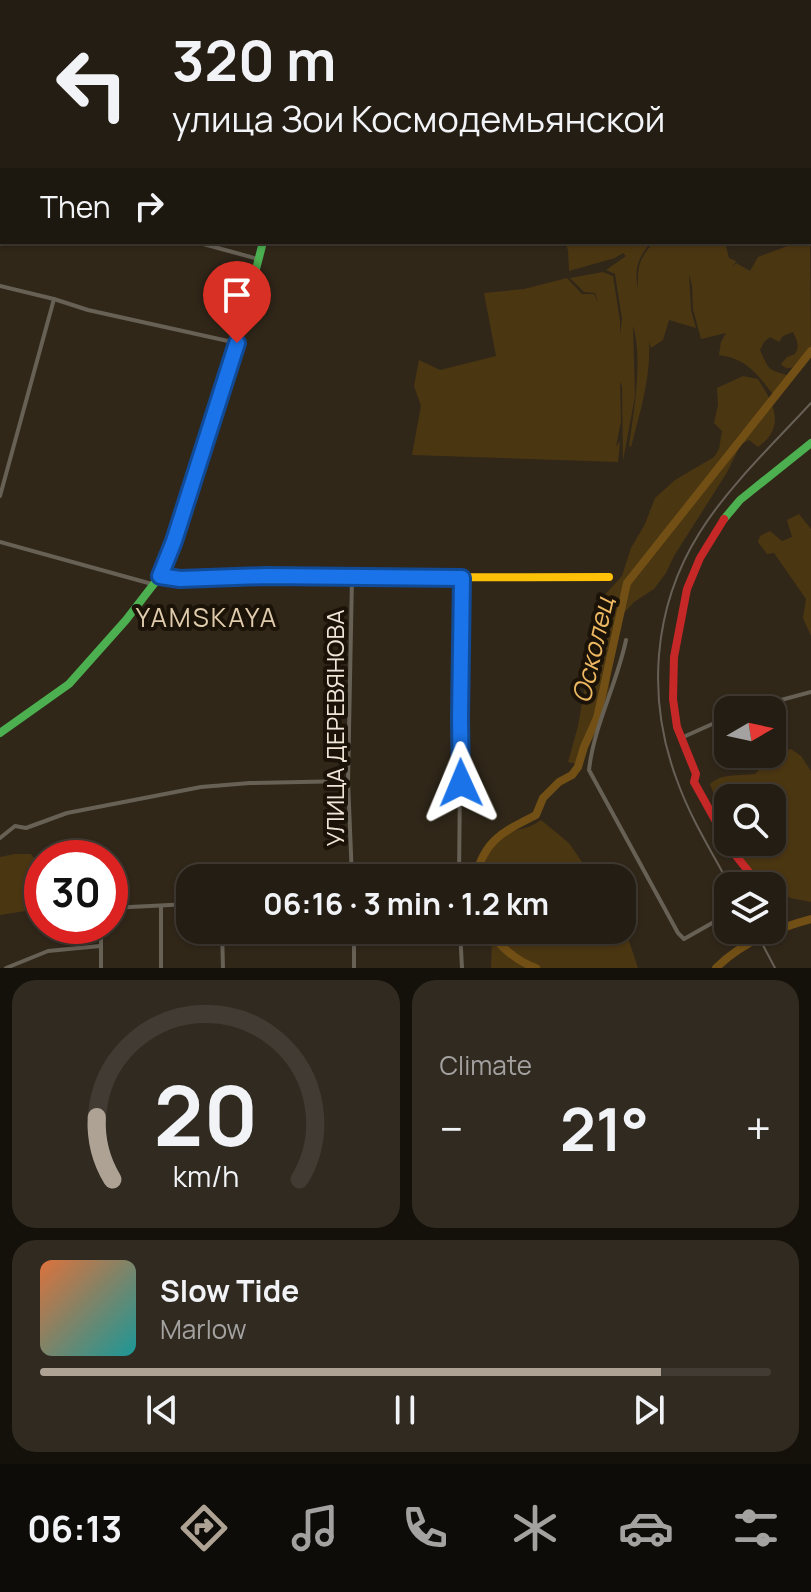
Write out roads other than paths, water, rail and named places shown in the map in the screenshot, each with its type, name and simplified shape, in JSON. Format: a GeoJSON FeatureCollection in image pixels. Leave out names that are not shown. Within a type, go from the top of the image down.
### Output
{"type":"FeatureCollection","features":[{"type":"Feature","properties":{"kind":"street"},"geometry":{"type":"LineString","coordinates":[[203,244],[258,259]]}},
{"type":"Feature","properties":{"kind":"street"},"geometry":{"type":"LineString","coordinates":[[0,733],[77,675],[160,576],[237,343],[262,244]]}},
{"type":"Feature","properties":{"kind":"street"},"geometry":{"type":"LineString","coordinates":[[0,286],[88,310],[237,343]]}},
{"type":"Feature","properties":{"kind":"street"},"geometry":{"type":"LineString","coordinates":[[0,496],[54,299]]}},
{"type":"Feature","properties":{"kind":"street"},"geometry":{"type":"LineString","coordinates":[[750,872],[715,825],[694,782],[696,774],[677,727],[674,657],[687,589],[700,558],[720,525],[740,500],[811,443]]}},
{"type":"Feature","properties":{"kind":"street"},"geometry":{"type":"LineString","coordinates":[[0,542],[154,584]]}},
{"type":"Feature","properties":{"kind":"street"},"geometry":{"type":"LineString","coordinates":[[160,576],[180,579],[606,576]]}},
{"type":"Feature","properties":{"kind":"street","name":"УЛИЦА ДЕРЕВЯНОВА"},"geometry":{"type":"LineString","coordinates":[[351,864],[348,781],[352,578]]}},
{"type":"Feature","properties":{"kind":"street"},"geometry":{"type":"LineString","coordinates":[[459,864],[462,578]]}},
{"type":"Feature","properties":{"kind":"street"},"geometry":{"type":"LineString","coordinates":[[626,640],[621,665],[591,752],[589,770],[678,933],[684,939],[714,922]]}},
{"type":"Feature","properties":{"kind":"street"},"geometry":{"type":"LineString","coordinates":[[786,699],[811,692]]}},
{"type":"Feature","properties":{"kind":"street"},"geometry":{"type":"LineString","coordinates":[[681,738],[714,723]]}},
{"type":"Feature","properties":{"kind":"street"},"geometry":{"type":"LineString","coordinates":[[0,838],[15,826],[26,828],[67,813],[186,790],[250,783],[348,781]]}},
{"type":"Feature","properties":{"kind":"street"},"geometry":{"type":"LineString","coordinates":[[128,907],[176,905]]}},
{"type":"Feature","properties":{"kind":"street"},"geometry":{"type":"LineString","coordinates":[[161,906],[161,968]]}},
{"type":"Feature","properties":{"kind":"street"},"geometry":{"type":"LineString","coordinates":[[222,944],[223,968]]}},
{"type":"Feature","properties":{"kind":"street"},"geometry":{"type":"LineString","coordinates":[[354,944],[354,968]]}},
{"type":"Feature","properties":{"kind":"street"},"geometry":{"type":"LineString","coordinates":[[461,944],[462,968]]}},
{"type":"Feature","properties":{"kind":"street"},"geometry":{"type":"LineString","coordinates":[[6,968],[48,951],[100,946],[101,968]]}},
{"type":"Feature","properties":{"kind":"waterway","name":"Осколец"},"geometry":{"type":"LineString","coordinates":[[479,864],[497,838],[536,815],[543,798],[578,767],[597,718],[627,583],[811,351]]}},
{"type":"Feature","properties":{"kind":"waterway"},"geometry":{"type":"LineString","coordinates":[[716,968],[760,937],[811,919]]}},
{"type":"Feature","properties":{"kind":"waterway","name":"Осколец"},"geometry":{"type":"LineString","coordinates":[[500,944],[515,957],[536,968]]}},
{"type":"Feature","properties":{"kind":"railway"},"geometry":{"type":"LineString","coordinates":[[722,872],[689,810],[668,752],[658,687],[664,623],[684,561],[711,515],[811,403]]}},
{"type":"Feature","properties":{"kind":"railway"},"geometry":{"type":"LineString","coordinates":[[762,944],[775,968]]}},
{"type":"Feature","properties":{"kind":"district","name":"YAMSKAYA"},"geometry":{"type":"Point","coordinates":[207,617]}}]}
